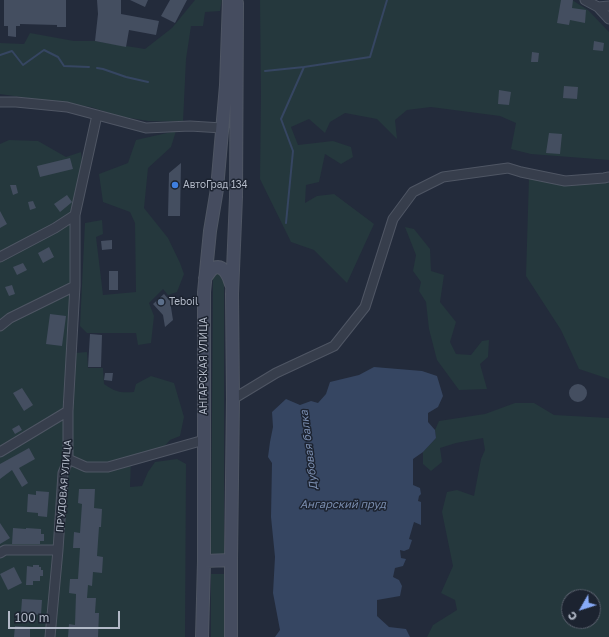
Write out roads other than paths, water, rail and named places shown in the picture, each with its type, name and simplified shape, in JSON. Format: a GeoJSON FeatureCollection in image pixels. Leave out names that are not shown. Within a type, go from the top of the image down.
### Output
{"type":"FeatureCollection","features":[{"type":"Feature","properties":{"kind":"main road","name":"АНГАРСКАЯ УЛИЦА"},"geometry":{"type":"LineString","coordinates":[[202,637],[204,561],[205,278],[210,231],[217,189],[226,85],[229,0]]}},
{"type":"Feature","properties":{"kind":"main road"},"geometry":{"type":"LineString","coordinates":[[230,637],[233,399],[232,294],[236,197],[237,0]]}},
{"type":"Feature","properties":{"kind":"main road"},"geometry":{"type":"LineString","coordinates":[[205,278],[214,268],[221,269],[229,276],[232,294]]}},
{"type":"Feature","properties":{"kind":"main road"},"geometry":{"type":"LineString","coordinates":[[204,561],[231,560]]}},
{"type":"Feature","properties":{"kind":"street"},"geometry":{"type":"LineString","coordinates":[[585,0],[598,7],[609,20]]}},
{"type":"Feature","properties":{"kind":"street"},"geometry":{"type":"LineString","coordinates":[[598,7],[609,6]]}},
{"type":"Feature","properties":{"kind":"street"},"geometry":{"type":"LineString","coordinates":[[0,102],[67,107],[146,128],[190,126],[222,128]]}},
{"type":"Feature","properties":{"kind":"street","name":"ПРУДОВАЯ УЛИЦА"},"geometry":{"type":"LineString","coordinates":[[50,637],[63,472],[68,458],[68,411],[75,286],[75,215],[97,116]]}},
{"type":"Feature","properties":{"kind":"street"},"geometry":{"type":"LineString","coordinates":[[233,399],[276,373],[334,346],[365,307],[393,219],[413,192],[443,176],[508,168],[566,181],[609,177]]}},
{"type":"Feature","properties":{"kind":"street"},"geometry":{"type":"LineString","coordinates":[[0,257],[55,228],[75,215]]}},
{"type":"Feature","properties":{"kind":"street"},"geometry":{"type":"LineString","coordinates":[[0,326],[10,318],[75,286]]}},
{"type":"Feature","properties":{"kind":"street"},"geometry":{"type":"LineString","coordinates":[[0,452],[68,411]]}},
{"type":"Feature","properties":{"kind":"street"},"geometry":{"type":"LineString","coordinates":[[68,458],[86,467],[108,467],[204,440]]}},
{"type":"Feature","properties":{"kind":"street"},"geometry":{"type":"LineString","coordinates":[[0,553],[5,550],[58,550]]}},
{"type":"Feature","properties":{"kind":"water","name":"Ангарский пруд"},"geometry":{"type":"Polygon","coordinates":[[[374,367],[422,371],[437,376],[443,396],[438,407],[428,413],[428,422],[435,430],[436,438],[423,452],[413,459],[413,485],[420,488],[421,494],[418,501],[421,502],[421,525],[414,522],[409,539],[412,540],[409,549],[404,551],[400,550],[401,558],[406,559],[403,566],[395,568],[393,577],[399,580],[402,586],[400,596],[377,600],[377,616],[389,627],[406,629],[410,637],[275,637],[280,630],[273,593],[275,557],[271,517],[272,463],[268,457],[273,427],[272,412],[286,399],[300,405],[311,401],[318,403],[326,394],[330,382],[359,375],[374,367]]]}},
{"type":"Feature","properties":{"kind":"waterway","name":"Дубовая балка"},"geometry":{"type":"LineString","coordinates":[[286,223],[293,151],[281,119],[304,67],[370,57],[387,0]]}},
{"type":"Feature","properties":{"kind":"waterway"},"geometry":{"type":"LineString","coordinates":[[0,55],[12,51],[23,65],[44,50],[58,57],[64,66],[89,67]]}},
{"type":"Feature","properties":{"kind":"waterway"},"geometry":{"type":"LineString","coordinates":[[265,71],[304,67]]}},
{"type":"Feature","properties":{"kind":"waterway"},"geometry":{"type":"LineString","coordinates":[[97,68],[148,82]]}},
{"type":"Feature","properties":{"kind":"place","name":"АвтоГрад 134"},"geometry":{"type":"Point","coordinates":[175,185]}},
{"type":"Feature","properties":{"kind":"place","name":"Teboil"},"geometry":{"type":"Point","coordinates":[161,302]}}]}
